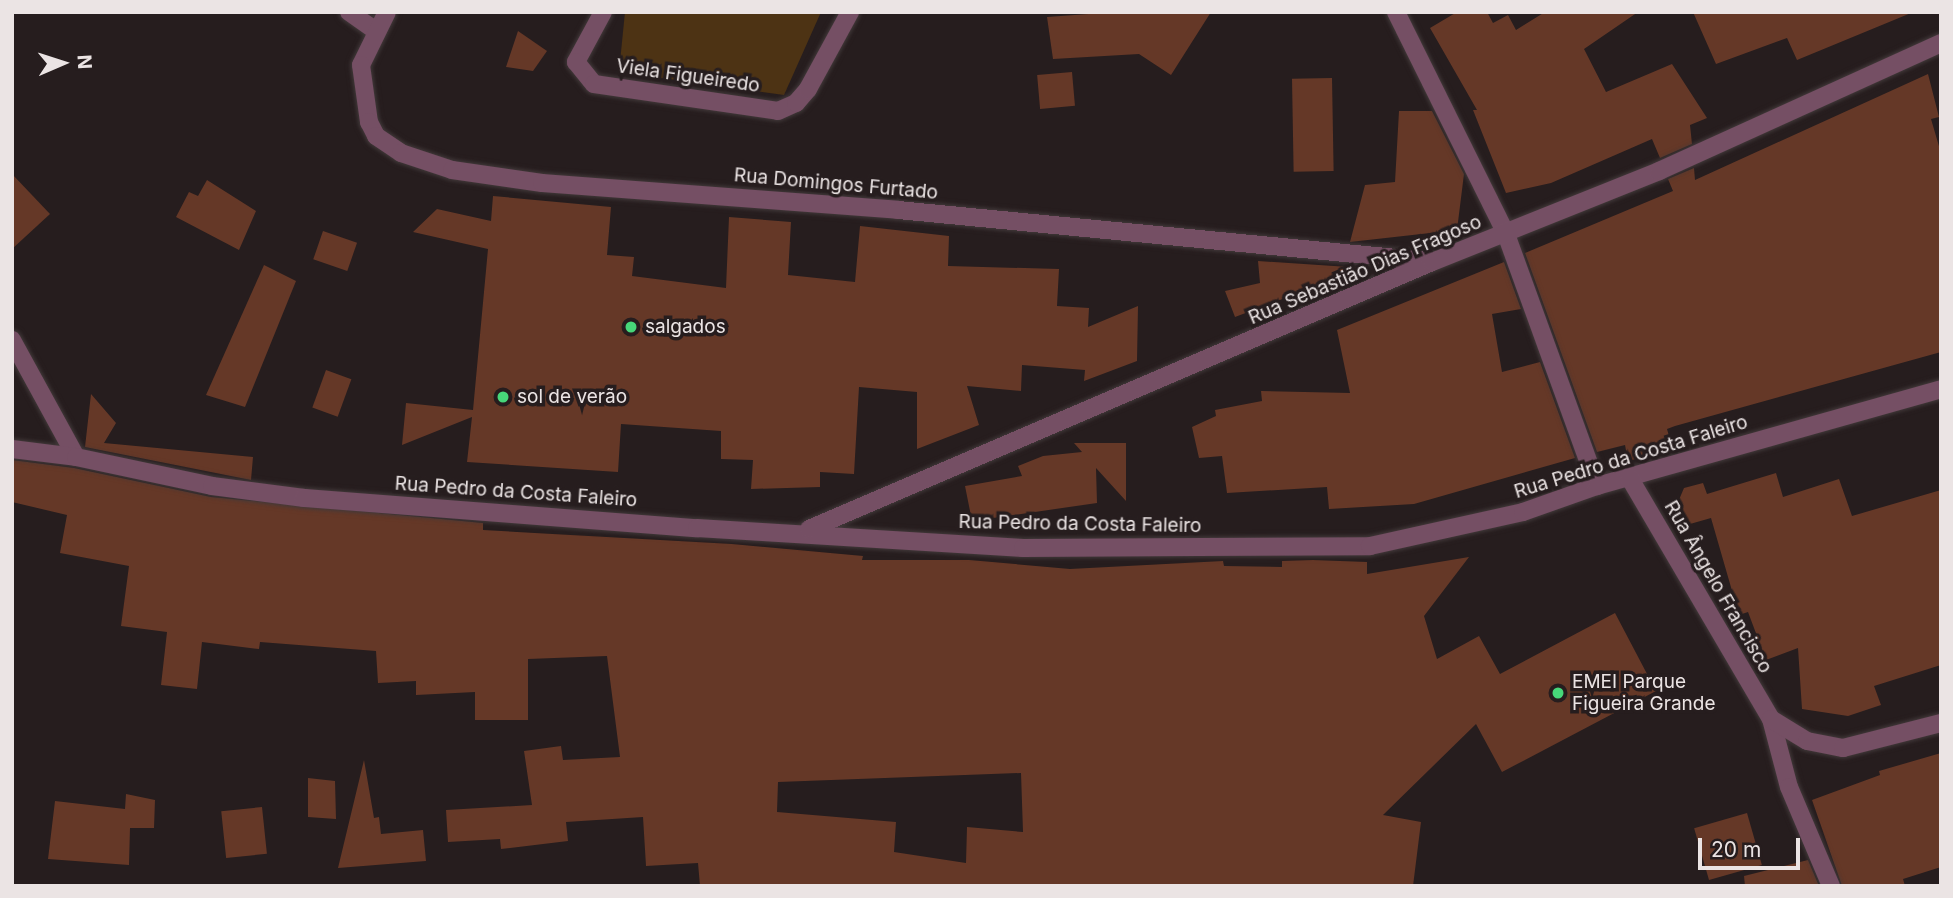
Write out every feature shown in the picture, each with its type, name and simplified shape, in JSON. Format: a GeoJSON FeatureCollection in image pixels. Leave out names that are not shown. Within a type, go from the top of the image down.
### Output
{"type":"FeatureCollection","features":[{"type":"Feature","properties":{"kind":"street"},"geometry":{"type":"LineString","coordinates":[[349,12],[375,30]]}},
{"type":"Feature","properties":{"kind":"street","name":"Rua Domingos Furtado"},"geometry":{"type":"LineString","coordinates":[[387,12],[375,30],[361,65],[363,106],[376,136],[401,153],[452,170],[542,183],[884,209],[1432,262]]}},
{"type":"Feature","properties":{"kind":"street","name":"Viela Figueiredo"},"geometry":{"type":"LineString","coordinates":[[603,12],[576,62],[594,84],[778,111],[796,103],[808,89],[850,12]]}},
{"type":"Feature","properties":{"kind":"street"},"geometry":{"type":"LineString","coordinates":[[1396,12],[1506,234],[1597,486]]}},
{"type":"Feature","properties":{"kind":"street","name":"Rua Sebastião Dias Fragoso"},"geometry":{"type":"LineString","coordinates":[[804,531],[1432,262],[1506,234],[1941,43]]}},
{"type":"Feature","properties":{"kind":"street"},"geometry":{"type":"LineString","coordinates":[[12,340],[76,457]]}},
{"type":"Feature","properties":{"kind":"street","name":"Rua Pedro da Costa Faleiro"},"geometry":{"type":"LineString","coordinates":[[12,449],[76,457],[125,471],[304,498],[697,528],[804,531],[1023,548],[1370,546],[1523,512],[1597,486],[1941,388]]}},
{"type":"Feature","properties":{"kind":"street","name":"Rua Ângelo Francisco"},"geometry":{"type":"LineString","coordinates":[[1629,477],[1771,719]]}},
{"type":"Feature","properties":{"kind":"street"},"geometry":{"type":"LineString","coordinates":[[1771,719],[1807,741],[1843,748],[1941,723]]}},
{"type":"Feature","properties":{"kind":"street"},"geometry":{"type":"LineString","coordinates":[[1771,719],[1789,787],[1831,886]]}},
{"type":"Feature","properties":{"kind":"shaded area"},"geometry":{"type":"Polygon","coordinates":[[[625,12],[821,12],[784,95],[619,72],[625,12]]]}},
{"type":"Feature","properties":{"kind":"building"},"geometry":{"type":"Polygon","coordinates":[[[1116,12],[1211,12],[1171,75],[1139,54],[1053,59],[1047,17],[1116,12]]]}},
{"type":"Feature","properties":{"kind":"building"},"geometry":{"type":"Polygon","coordinates":[[[1457,12],[1487,12],[1493,23],[1508,15],[1516,30],[1545,12],[1638,12],[1584,49],[1606,92],[1672,64],[1707,118],[1690,125],[1692,144],[1660,158],[1652,139],[1551,183],[1506,193],[1473,110],[1477,110],[1430,28],[1457,12]]]}},
{"type":"Feature","properties":{"kind":"building"},"geometry":{"type":"Polygon","coordinates":[[[1693,12],[1911,13],[1797,60],[1787,38],[1716,64],[1693,12]]]}},
{"type":"Feature","properties":{"kind":"building"},"geometry":{"type":"Polygon","coordinates":[[[518,31],[547,51],[533,71],[506,67],[518,31]]]}},
{"type":"Feature","properties":{"kind":"building"},"geometry":{"type":"Polygon","coordinates":[[[1072,72],[1075,106],[1040,109],[1037,75],[1072,72]]]}},
{"type":"Feature","properties":{"kind":"building"},"geometry":{"type":"Polygon","coordinates":[[[1928,74],[1939,117],[1931,119],[1941,153],[1941,352],[1675,426],[1667,429],[1673,450],[1628,461],[1625,445],[1597,452],[1525,253],[1673,191],[1668,179],[1694,168],[1695,180],[1928,74]]]}},
{"type":"Feature","properties":{"kind":"building"},"geometry":{"type":"Polygon","coordinates":[[[1332,78],[1334,171],[1294,172],[1292,79],[1332,78]]]}},
{"type":"Feature","properties":{"kind":"building"},"geometry":{"type":"Polygon","coordinates":[[[1399,111],[1432,111],[1464,174],[1457,230],[1350,242],[1365,185],[1395,182],[1399,111]]]}},
{"type":"Feature","properties":{"kind":"building"},"geometry":{"type":"Polygon","coordinates":[[[12,174],[50,214],[12,249],[12,174]]]}},
{"type":"Feature","properties":{"kind":"building"},"geometry":{"type":"Polygon","coordinates":[[[207,180],[256,211],[239,250],[176,217],[189,192],[198,196],[207,180]]]}},
{"type":"Feature","properties":{"kind":"building"},"geometry":{"type":"Polygon","coordinates":[[[493,196],[611,207],[607,255],[634,257],[632,276],[726,288],[729,217],[791,222],[788,275],[855,282],[860,226],[949,236],[948,266],[1059,269],[1057,306],[1089,308],[1088,327],[1138,306],[1137,361],[1084,381],[1085,370],[1022,365],[1021,391],[967,386],[979,425],[917,449],[917,392],[859,387],[854,474],[820,472],[820,487],[751,489],[753,460],[721,459],[721,431],[621,424],[618,472],[467,462],[472,417],[402,445],[406,403],[473,410],[488,249],[413,232],[437,209],[491,221],[493,196]]]}},
{"type":"Feature","properties":{"kind":"building"},"geometry":{"type":"Polygon","coordinates":[[[323,231],[357,243],[347,271],[313,259],[323,231]]]}},
{"type":"Feature","properties":{"kind":"building"},"geometry":{"type":"Polygon","coordinates":[[[1258,261],[1364,268],[1235,317],[1225,291],[1260,283],[1258,261]]]}},
{"type":"Feature","properties":{"kind":"building"},"geometry":{"type":"Polygon","coordinates":[[[1504,262],[1521,309],[1492,314],[1502,372],[1540,362],[1575,458],[1414,504],[1329,509],[1327,487],[1227,493],[1222,456],[1199,458],[1192,427],[1216,416],[1215,410],[1262,401],[1261,391],[1350,393],[1337,330],[1504,262]]]}},
{"type":"Feature","properties":{"kind":"building"},"geometry":{"type":"Polygon","coordinates":[[[264,265],[296,281],[245,407],[206,395],[264,265]]]}},
{"type":"Feature","properties":{"kind":"building"},"geometry":{"type":"Polygon","coordinates":[[[326,370],[351,379],[338,417],[312,408],[326,370]]]}},
{"type":"Feature","properties":{"kind":"building"},"geometry":{"type":"Polygon","coordinates":[[[91,394],[116,423],[104,443],[253,457],[251,480],[85,447],[91,394]]]}},
{"type":"Feature","properties":{"kind":"building"},"geometry":{"type":"Polygon","coordinates":[[[1074,443],[1126,443],[1126,501],[1096,468],[1097,503],[972,521],[965,486],[1022,476],[1018,466],[1043,456],[1082,452],[1074,443]]]}},
{"type":"Feature","properties":{"kind":"building"},"geometry":{"type":"Polygon","coordinates":[[[12,460],[74,468],[211,497],[483,523],[483,530],[732,544],[863,556],[862,560],[969,560],[1070,569],[1223,561],[1224,566],[1282,567],[1282,561],[1313,560],[1367,562],[1367,574],[1469,557],[1424,616],[1437,659],[1479,636],[1500,674],[1615,613],[1656,691],[1502,772],[1476,724],[1383,815],[1421,822],[1413,886],[700,886],[698,863],[646,866],[643,817],[566,822],[568,841],[501,849],[500,839],[448,842],[446,810],[532,805],[524,751],[561,746],[563,760],[620,757],[607,656],[528,659],[528,720],[475,720],[475,692],[416,695],[416,681],[378,683],[376,651],[260,642],[259,649],[202,642],[197,689],[161,685],[167,632],[121,626],[129,566],[60,553],[67,515],[12,502],[12,460]],[[1021,773],[778,782],[777,812],[896,822],[894,852],[966,863],[967,827],[1023,832],[1021,773]]]}},
{"type":"Feature","properties":{"kind":"building"},"geometry":{"type":"Polygon","coordinates":[[[1776,473],[1783,497],[1839,479],[1852,516],[1941,490],[1941,665],[1874,686],[1881,705],[1848,716],[1802,709],[1798,648],[1766,660],[1748,612],[1739,615],[1711,518],[1690,524],[1678,502],[1684,488],[1703,483],[1707,494],[1776,473]]]}},
{"type":"Feature","properties":{"kind":"building"},"geometry":{"type":"Polygon","coordinates":[[[1941,753],[1941,867],[1903,879],[1905,886],[1842,886],[1812,800],[1880,775],[1879,771],[1941,753]]]}},
{"type":"Feature","properties":{"kind":"building"},"geometry":{"type":"Polygon","coordinates":[[[364,760],[374,818],[379,817],[381,834],[423,830],[426,861],[338,868],[364,760]]]}},
{"type":"Feature","properties":{"kind":"building"},"geometry":{"type":"Polygon","coordinates":[[[308,778],[335,781],[336,819],[308,817],[308,778]]]}},
{"type":"Feature","properties":{"kind":"building"},"geometry":{"type":"Polygon","coordinates":[[[126,794],[155,800],[154,828],[130,828],[129,865],[48,859],[55,801],[125,809],[126,794]]]}},
{"type":"Feature","properties":{"kind":"building"},"geometry":{"type":"Polygon","coordinates":[[[262,807],[267,854],[226,858],[221,811],[262,807]]]}},
{"type":"Feature","properties":{"kind":"building"},"geometry":{"type":"Polygon","coordinates":[[[1747,813],[1762,865],[1709,880],[1694,828],[1747,813]]]}},
{"type":"Feature","properties":{"kind":"building"},"geometry":{"type":"Polygon","coordinates":[[[1808,860],[1819,886],[1745,886],[1744,876],[1808,860]]]}},
{"type":"Feature","properties":{"kind":"place","name":"salgados"},"geometry":{"type":"Point","coordinates":[631,327]}},
{"type":"Feature","properties":{"kind":"place","name":"sol de verão"},"geometry":{"type":"Point","coordinates":[503,397]}},
{"type":"Feature","properties":{"kind":"place","name":"EMEI Parque Figueira Grande"},"geometry":{"type":"Point","coordinates":[1558,693]}}]}
